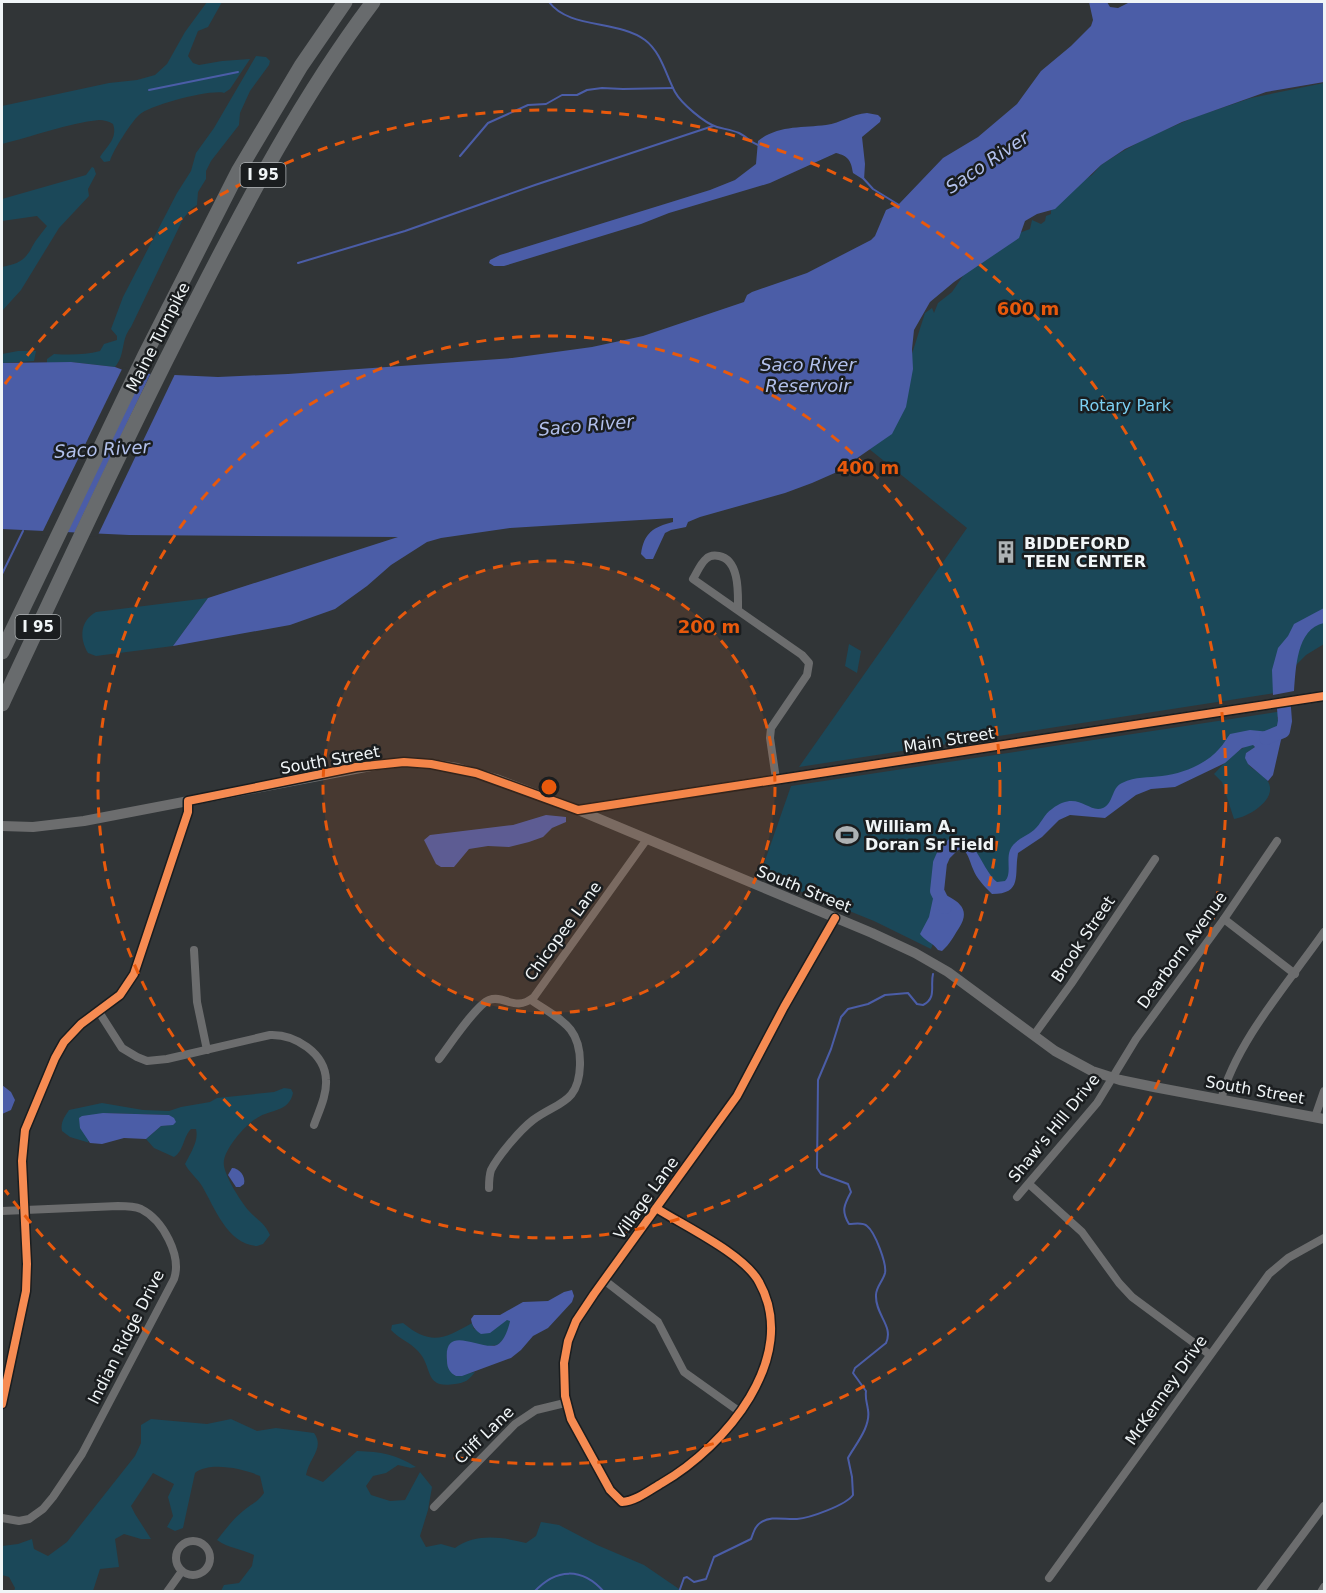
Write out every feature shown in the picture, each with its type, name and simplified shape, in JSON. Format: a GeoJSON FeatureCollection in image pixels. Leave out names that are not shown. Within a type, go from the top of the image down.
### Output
{"type":"FeatureCollection","features":[{"type":"Feature","properties":{"kind":"highway","name":"Maine Turnpike"},"geometry":{"type":"LineString","coordinates":[[2,652],[145,355],[239,170],[301,66],[345,2]]}},
{"type":"Feature","properties":{"kind":"highway","name":"Maine Turnpike"},"geometry":{"type":"LineString","coordinates":[[2,704],[167,356],[232,230],[293,122],[373,2]]}},
{"type":"Feature","properties":{"kind":"street"},"geometry":{"type":"LineString","coordinates":[[738,610],[737,585],[732,566],[724,558],[710,556],[704,561],[693,579],[802,655],[809,663],[807,675],[771,728],[770,738],[776,779]]}},
{"type":"Feature","properties":{"kind":"street","name":"Main Street"},"geometry":{"type":"LineString","coordinates":[[578,810],[1324,696]]}},
{"type":"Feature","properties":{"kind":"street","name":"South Street"},"geometry":{"type":"LineString","coordinates":[[2,826],[63,825],[356,768],[404,762],[431,764],[476,773],[578,810],[885,938],[939,966],[1076,1063],[1114,1078],[1320,1118]]}},
{"type":"Feature","properties":{"kind":"street"},"geometry":{"type":"LineString","coordinates":[[2,1404],[26,1291],[22,1146],[27,1123],[64,1042],[81,1024],[99,1012],[127,987],[137,968],[188,812],[188,801]]}},
{"type":"Feature","properties":{"kind":"street","name":"Chicopee Lane"},"geometry":{"type":"LineString","coordinates":[[439,1059],[477,1009],[488,1000],[496,999],[520,1004],[531,1000],[541,990],[647,839]]}},
{"type":"Feature","properties":{"kind":"street","name":"Dearborn Avenue"},"geometry":{"type":"LineString","coordinates":[[1114,1078],[1136,1039],[1224,919],[1277,841]]}},
{"type":"Feature","properties":{"kind":"street","name":"Brook Street"},"geometry":{"type":"LineString","coordinates":[[1034,1035],[1155,859]]}},
{"type":"Feature","properties":{"kind":"street","name":"Village Lane"},"geometry":{"type":"LineString","coordinates":[[740,1412],[714,1444],[686,1468],[638,1497],[621,1502],[605,1481],[571,1419],[566,1403],[564,1363],[568,1341],[576,1321],[604,1280],[744,1086],[777,1020],[836,918]]}},
{"type":"Feature","properties":{"kind":"street"},"geometry":{"type":"LineString","coordinates":[[1224,919],[1295,974]]}},
{"type":"Feature","properties":{"kind":"street"},"geometry":{"type":"LineString","coordinates":[[1221,1100],[1227,1076],[1235,1062],[1324,932]]}},
{"type":"Feature","properties":{"kind":"street"},"geometry":{"type":"LineString","coordinates":[[194,950],[197,1002],[207,1050]]}},
{"type":"Feature","properties":{"kind":"street"},"geometry":{"type":"LineString","coordinates":[[489,1188],[491,1170],[499,1159],[530,1123],[569,1098],[576,1088],[579,1075],[579,1046],[575,1034],[562,1021],[531,1000]]}},
{"type":"Feature","properties":{"kind":"street"},"geometry":{"type":"LineString","coordinates":[[99,1012],[122,1047],[142,1059],[158,1061],[270,1035],[286,1036],[304,1046],[322,1064],[326,1080],[324,1095],[314,1125]]}},
{"type":"Feature","properties":{"kind":"street","name":"Shaw's Hill Drive"},"geometry":{"type":"LineString","coordinates":[[1017,1197],[1081,1124],[1114,1078]]}},
{"type":"Feature","properties":{"kind":"street"},"geometry":{"type":"LineString","coordinates":[[1320,1118],[1324,1091]]}},
{"type":"Feature","properties":{"kind":"street"},"geometry":{"type":"LineString","coordinates":[[1029,1184],[1082,1232],[1132,1298],[1209,1354]]}},
{"type":"Feature","properties":{"kind":"street","name":"Indian Ridge Drive"},"geometry":{"type":"LineString","coordinates":[[2,1211],[118,1206],[141,1209],[156,1222],[170,1242],[176,1254],[177,1267],[174,1279],[154,1318],[82,1454],[69,1474],[43,1509],[34,1516],[19,1521],[2,1518]]}},
{"type":"Feature","properties":{"kind":"street"},"geometry":{"type":"LineString","coordinates":[[604,1280],[658,1322],[684,1372],[740,1412],[757,1382],[770,1348],[772,1321],[765,1295],[748,1267],[656,1208]]}},
{"type":"Feature","properties":{"kind":"street","name":"McKenney Drive"},"geometry":{"type":"LineString","coordinates":[[1049,1578],[1269,1274],[1288,1258],[1324,1238]]}},
{"type":"Feature","properties":{"kind":"street","name":"Cliff Lane"},"geometry":{"type":"LineString","coordinates":[[434,1507],[515,1424],[536,1410],[566,1403]]}},
{"type":"Feature","properties":{"kind":"street"},"geometry":{"type":"LineString","coordinates":[[1260,1592],[1324,1506]]}},
{"type":"Feature","properties":{"kind":"street"},"geometry":{"type":"LineString","coordinates":[[193,1540],[206,1546],[211,1556],[206,1570],[196,1575],[182,1572],[176,1559],[180,1546],[193,1540]]}},
{"type":"Feature","properties":{"kind":"street"},"geometry":{"type":"LineString","coordinates":[[167,1592],[182,1572]]}},
{"type":"Feature","properties":{"kind":"street"},"geometry":{"type":"LineString","coordinates":[[1321,1592],[1324,1587]]}},
{"type":"Feature","properties":{"kind":"green space"},"geometry":{"type":"Polygon","coordinates":[[[207,2],[222,2],[208,27],[198,31],[188,56],[193,63],[199,65],[250,59],[230,89],[224,93],[207,93],[181,99],[145,111],[127,130],[110,161],[104,162],[100,157],[111,142],[114,129],[113,124],[103,120],[75,124],[2,144],[2,106],[155,75],[167,64],[185,32],[207,2]]]}},
{"type":"Feature","properties":{"kind":"green space"},"geometry":{"type":"Polygon","coordinates":[[[256,56],[266,57],[270,61],[269,65],[250,91],[240,113],[239,125],[211,161],[206,171],[206,179],[198,192],[197,205],[183,219],[125,337],[121,357],[115,367],[71,362],[47,363],[47,359],[54,354],[100,351],[104,344],[117,340],[117,336],[111,329],[123,297],[177,193],[191,171],[196,153],[214,128],[256,56]]]}},
{"type":"Feature","properties":{"kind":"green space","name":"Rotary Park"},"geometry":{"type":"Polygon","coordinates":[[[1324,83],[1324,644],[1306,655],[1283,678],[1282,692],[799,767],[967,528],[863,444],[909,363],[925,313],[932,308],[934,313],[938,303],[952,292],[967,270],[1019,233],[1030,229],[1032,220],[1041,224],[1045,221],[1046,216],[1051,214],[1051,210],[1072,187],[1092,175],[1101,165],[1118,154],[1146,138],[1195,117],[1251,98],[1324,83]]]}},
{"type":"Feature","properties":{"kind":"green space"},"geometry":{"type":"Polygon","coordinates":[[[92,167],[96,174],[88,189],[89,196],[59,228],[21,290],[2,311],[2,267],[23,259],[47,226],[37,216],[2,221],[2,199],[86,175],[92,167]]]}},
{"type":"Feature","properties":{"kind":"green space"},"geometry":{"type":"Polygon","coordinates":[[[36,351],[34,361],[2,363],[2,354],[36,351]]]}},
{"type":"Feature","properties":{"kind":"green space"},"geometry":{"type":"Polygon","coordinates":[[[208,598],[173,646],[96,656],[88,653],[83,642],[84,625],[96,612],[208,598]]]}},
{"type":"Feature","properties":{"kind":"green space"},"geometry":{"type":"Polygon","coordinates":[[[849,644],[861,651],[857,673],[845,666],[849,644]]]}},
{"type":"Feature","properties":{"kind":"green space"},"geometry":{"type":"Polygon","coordinates":[[[1283,711],[1277,718],[1282,721],[1281,731],[1252,739],[1204,767],[1139,784],[1107,810],[1077,807],[1017,847],[1011,882],[996,888],[971,854],[960,849],[953,850],[937,869],[932,885],[933,896],[945,910],[931,949],[874,921],[760,875],[791,786],[1283,711]]]}},
{"type":"Feature","properties":{"kind":"green space"},"geometry":{"type":"Polygon","coordinates":[[[1247,745],[1255,747],[1246,753],[1248,764],[1267,780],[1270,787],[1269,793],[1261,806],[1247,815],[1234,819],[1222,782],[1214,774],[1229,758],[1247,745]]]}},
{"type":"Feature","properties":{"kind":"green space"},"geometry":{"type":"Polygon","coordinates":[[[284,1088],[291,1089],[293,1093],[288,1104],[262,1115],[246,1126],[235,1139],[224,1160],[225,1171],[238,1196],[270,1235],[263,1244],[257,1246],[247,1244],[230,1232],[223,1224],[202,1186],[185,1164],[195,1142],[196,1129],[188,1132],[180,1151],[174,1157],[154,1148],[146,1139],[161,1126],[170,1125],[169,1115],[103,1113],[88,1142],[90,1143],[70,1137],[62,1131],[62,1122],[69,1110],[102,1103],[143,1110],[169,1111],[210,1102],[217,1098],[274,1092],[284,1088]]]}},
{"type":"Feature","properties":{"kind":"green space"},"geometry":{"type":"Polygon","coordinates":[[[510,1320],[508,1331],[497,1345],[447,1352],[448,1366],[456,1376],[475,1372],[467,1381],[445,1385],[433,1380],[418,1351],[391,1330],[392,1325],[403,1323],[421,1335],[437,1338],[472,1323],[474,1329],[498,1325],[510,1320]]]}},
{"type":"Feature","properties":{"kind":"green space"},"geometry":{"type":"Polygon","coordinates":[[[151,1419],[207,1424],[231,1419],[257,1431],[276,1428],[314,1433],[318,1444],[306,1475],[323,1482],[357,1451],[395,1456],[416,1467],[398,1465],[386,1473],[373,1476],[366,1486],[371,1495],[390,1501],[405,1500],[420,1472],[432,1487],[420,1536],[426,1547],[441,1544],[455,1548],[480,1538],[508,1539],[526,1543],[536,1536],[541,1522],[559,1525],[597,1545],[644,1565],[682,1591],[221,1591],[224,1585],[239,1583],[252,1566],[254,1555],[217,1540],[236,1518],[264,1493],[260,1476],[236,1469],[209,1467],[195,1473],[183,1528],[175,1531],[167,1527],[173,1516],[168,1497],[174,1484],[153,1473],[131,1506],[151,1539],[141,1539],[124,1534],[115,1539],[119,1567],[100,1569],[93,1591],[14,1591],[15,1588],[9,1577],[2,1575],[2,1546],[32,1539],[34,1549],[48,1556],[67,1542],[135,1456],[141,1443],[141,1425],[151,1419]]]}},
{"type":"Feature","properties":{"kind":"water","name":"Saco River Reservoir"},"geometry":{"type":"Polygon","coordinates":[[[1089,2],[1107,2],[1110,7],[1118,8],[1130,2],[1324,2],[1324,82],[1266,92],[1182,122],[1125,149],[1101,165],[1055,209],[1037,214],[1025,221],[1019,238],[954,282],[930,302],[914,330],[913,369],[906,407],[892,434],[837,472],[785,493],[700,517],[688,522],[686,527],[671,530],[665,533],[653,559],[646,559],[641,554],[644,541],[655,529],[673,522],[673,518],[510,528],[441,538],[427,542],[391,565],[335,609],[290,625],[173,646],[208,598],[398,537],[129,535],[2,529],[2,363],[71,362],[115,367],[131,373],[218,377],[512,358],[592,347],[643,336],[744,302],[747,295],[752,292],[807,273],[871,240],[886,210],[899,204],[943,158],[978,137],[1017,104],[1041,71],[1091,26],[1093,20],[1089,2]]]}},
{"type":"Feature","properties":{"kind":"water"},"geometry":{"type":"Polygon","coordinates":[[[867,113],[878,115],[881,118],[880,122],[862,137],[864,180],[853,173],[848,159],[836,153],[770,183],[669,213],[641,224],[504,266],[494,266],[489,263],[490,260],[500,255],[710,190],[735,180],[756,164],[758,141],[774,132],[831,124],[867,113]]]}},
{"type":"Feature","properties":{"kind":"water"},"geometry":{"type":"Polygon","coordinates":[[[1324,608],[1324,623],[1308,633],[1299,651],[1294,691],[1273,695],[1272,670],[1278,648],[1294,624],[1324,608]]]}},
{"type":"Feature","properties":{"kind":"water"},"geometry":{"type":"Polygon","coordinates":[[[1250,730],[1283,731],[1273,775],[1268,781],[1248,764],[1245,758],[1246,753],[1255,747],[1253,745],[1242,748],[1225,763],[1175,787],[1151,789],[1136,795],[1105,818],[1070,815],[1059,820],[1042,837],[1018,853],[1013,887],[1002,893],[992,894],[976,876],[964,850],[950,853],[940,863],[947,843],[959,836],[971,844],[997,882],[1005,881],[1012,846],[1034,830],[1052,809],[1061,803],[1076,801],[1092,808],[1103,808],[1109,803],[1118,785],[1137,778],[1185,771],[1214,754],[1230,734],[1250,730]]]}},
{"type":"Feature","properties":{"kind":"water"},"geometry":{"type":"Polygon","coordinates":[[[546,815],[566,817],[566,822],[552,828],[543,837],[529,842],[509,847],[488,846],[469,849],[454,867],[441,867],[436,864],[424,840],[430,835],[513,825],[546,815]]]}},
{"type":"Feature","properties":{"kind":"water"},"geometry":{"type":"Polygon","coordinates":[[[937,891],[956,901],[964,914],[959,928],[942,951],[920,934],[929,917],[934,894],[937,891]]]}},
{"type":"Feature","properties":{"kind":"water"},"geometry":{"type":"Polygon","coordinates":[[[2,1085],[11,1092],[15,1100],[11,1110],[2,1114],[2,1085]]]}},
{"type":"Feature","properties":{"kind":"water"},"geometry":{"type":"Polygon","coordinates":[[[103,1113],[169,1115],[176,1122],[173,1125],[161,1126],[146,1139],[124,1138],[102,1144],[90,1143],[80,1128],[79,1118],[103,1113]]]}},
{"type":"Feature","properties":{"kind":"water"},"geometry":{"type":"Polygon","coordinates":[[[232,1168],[237,1169],[243,1175],[244,1184],[240,1187],[236,1187],[228,1175],[232,1168]]]}},
{"type":"Feature","properties":{"kind":"water"},"geometry":{"type":"Polygon","coordinates":[[[572,1290],[574,1296],[572,1302],[548,1328],[533,1336],[511,1358],[462,1376],[456,1376],[449,1370],[447,1349],[451,1343],[457,1340],[490,1346],[497,1345],[506,1334],[510,1321],[507,1320],[490,1333],[481,1334],[472,1324],[471,1319],[474,1315],[500,1315],[523,1302],[548,1301],[572,1290]]]}},
{"type":"Feature","properties":{"kind":"pier"},"geometry":{"type":"Polygon","coordinates":[[[123,367],[131,370],[65,536],[41,535],[123,367]]]}},
{"type":"Feature","properties":{"kind":"pier"},"geometry":{"type":"Polygon","coordinates":[[[152,371],[176,372],[97,537],[73,536],[152,371]]]}},
{"type":"Feature","properties":{"kind":"waterway"},"geometry":{"type":"LineString","coordinates":[[549,2],[569,17],[621,29],[645,40],[655,51],[675,92],[687,107],[712,125],[739,133],[758,145]]}},
{"type":"Feature","properties":{"kind":"waterway"},"geometry":{"type":"LineString","coordinates":[[149,90],[238,72]]}},
{"type":"Feature","properties":{"kind":"waterway"},"geometry":{"type":"LineString","coordinates":[[460,156],[488,123],[528,105],[546,104],[562,95],[577,95],[587,90],[602,88],[673,88]]}},
{"type":"Feature","properties":{"kind":"waterway"},"geometry":{"type":"LineString","coordinates":[[298,263],[405,231],[713,126]]}},
{"type":"Feature","properties":{"kind":"waterway"},"geometry":{"type":"LineString","coordinates":[[863,178],[873,189],[899,205]]}},
{"type":"Feature","properties":{"kind":"waterway"},"geometry":{"type":"LineString","coordinates":[[2,574],[23,531]]}},
{"type":"Feature","properties":{"kind":"waterway"},"geometry":{"type":"LineString","coordinates":[[1266,738],[1283,731],[1284,708]]}},
{"type":"Feature","properties":{"kind":"waterway"},"geometry":{"type":"LineString","coordinates":[[945,907],[937,891],[940,863],[944,854],[954,844]]}},
{"type":"Feature","properties":{"kind":"waterway"},"geometry":{"type":"LineString","coordinates":[[679,1592],[684,1578],[687,1577],[694,1582],[706,1579],[714,1557],[751,1539],[756,1526],[760,1523],[773,1518],[797,1519],[810,1516],[836,1507],[853,1495],[848,1458],[865,1429],[868,1416],[866,1391],[853,1373],[855,1368],[886,1343],[888,1337],[888,1331],[876,1302],[877,1289],[885,1269],[880,1248],[870,1229],[863,1224],[849,1224],[845,1215],[844,1208],[851,1192],[848,1184],[821,1174],[817,1168],[818,1080],[841,1017],[848,1009],[868,1004],[885,995],[908,993],[917,1004],[923,1005],[932,995],[933,974]]}},
{"type":"Feature","properties":{"kind":"waterway"},"geometry":{"type":"LineString","coordinates":[[534,1592],[551,1578],[569,1574],[587,1578],[604,1592]]}},
{"type":"Feature","properties":{"kind":"cycle path"},"geometry":{"type":"LineString","coordinates":[[2,1404],[26,1291],[27,1264],[22,1161],[25,1130],[64,1042],[81,1024],[120,995],[134,974],[188,812],[188,801],[356,767],[404,762],[431,764],[476,773],[578,810],[1324,696]]}},
{"type":"Feature","properties":{"kind":"cycle path"},"geometry":{"type":"LineString","coordinates":[[656,1208],[668,1215],[712,1241],[727,1251],[751,1272],[759,1282],[769,1311],[770,1340],[763,1369],[750,1397],[710,1447],[686,1467],[643,1495],[622,1502],[610,1490],[571,1419],[565,1396],[564,1363],[568,1341],[576,1321],[594,1294],[737,1096],[835,918]]}},
{"type":"Feature","properties":{"kind":"place","name":"BIDDEFORD TEEN CENTER"},"geometry":{"type":"Point","coordinates":[1006,552]}},
{"type":"Feature","properties":{"kind":"place","name":"William A. Doran Sr Field"},"geometry":{"type":"Point","coordinates":[847,835]}},
{"type":"Feature","properties":{"kind":"water label","name":"Saco River"},"geometry":{"type":"Point","coordinates":[987,162]}},
{"type":"Feature","properties":{"kind":"water label","name":"Saco River"},"geometry":{"type":"Point","coordinates":[586,425]}},
{"type":"Feature","properties":{"kind":"water label","name":"Saco River"},"geometry":{"type":"Point","coordinates":[102,449]}}]}
